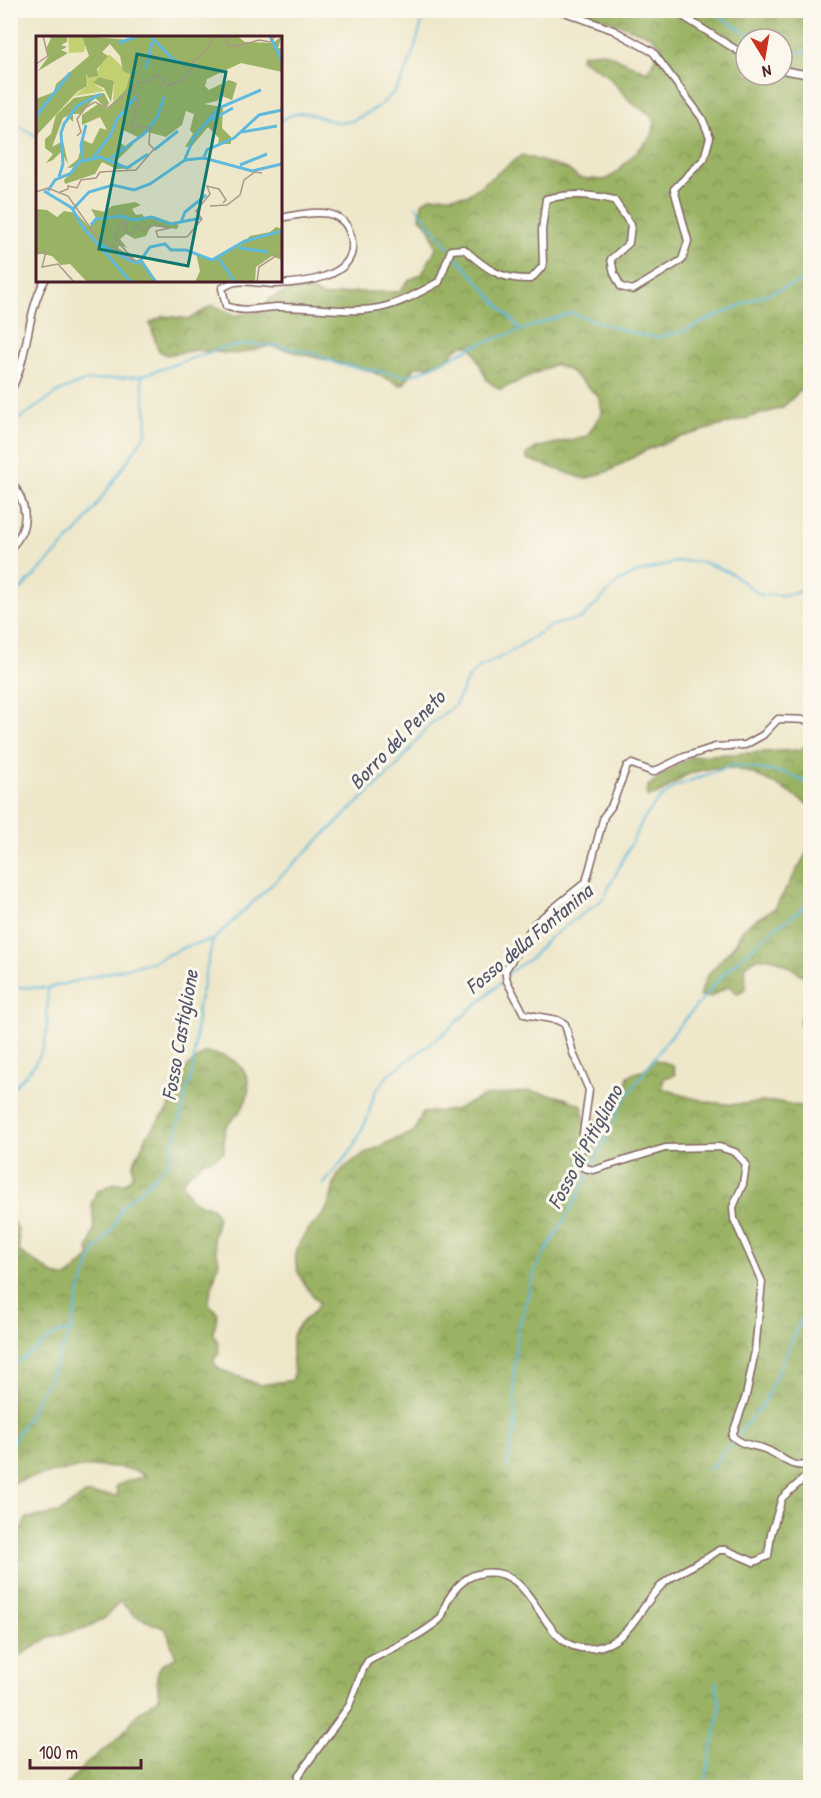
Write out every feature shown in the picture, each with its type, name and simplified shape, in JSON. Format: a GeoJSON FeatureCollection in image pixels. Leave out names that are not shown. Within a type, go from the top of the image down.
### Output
{"type":"FeatureCollection","features":[{"type":"Feature","properties":{"kind":"street"},"geometry":{"type":"LineString","coordinates":[[282,218],[317,211],[340,218],[348,229],[352,243],[348,263],[336,274],[279,284],[234,282],[222,288],[226,306],[239,311],[278,307],[378,308],[401,301],[439,282],[451,250],[464,249],[483,266],[511,279],[531,279],[543,266],[542,230],[546,199],[567,194],[590,194],[614,200],[631,225],[629,243],[611,259],[614,273],[621,287],[633,290],[682,260],[688,241],[674,189],[704,159],[710,137],[702,118],[653,52],[613,30],[559,10]]}},
{"type":"Feature","properties":{"kind":"street"},"geometry":{"type":"LineString","coordinates":[[673,10],[734,48]]}},
{"type":"Feature","properties":{"kind":"street"},"geometry":{"type":"LineString","coordinates":[[794,72],[810,75]]}},
{"type":"Feature","properties":{"kind":"street"},"geometry":{"type":"LineString","coordinates":[[10,392],[31,327],[39,289],[44,282]]}},
{"type":"Feature","properties":{"kind":"street"},"geometry":{"type":"LineString","coordinates":[[10,480],[24,504],[26,526],[10,548]]}},
{"type":"Feature","properties":{"kind":"street"},"geometry":{"type":"LineString","coordinates":[[810,720],[778,719],[763,735],[745,745],[715,747],[684,757],[653,772],[632,764],[627,766],[611,807],[600,825],[586,882],[534,924],[505,971],[507,981],[524,1014],[557,1020],[566,1024],[573,1053],[589,1090],[580,1155],[584,1168],[594,1170],[665,1148],[719,1148],[735,1152],[746,1164],[743,1184],[733,1207],[734,1219],[762,1282],[755,1351],[746,1396],[732,1436],[741,1445],[766,1449],[792,1465],[801,1467],[810,1464]]}},
{"type":"Feature","properties":{"kind":"street"},"geometry":{"type":"LineString","coordinates":[[297,1788],[298,1776],[349,1706],[363,1668],[368,1662],[441,1619],[452,1593],[469,1577],[488,1573],[513,1577],[531,1596],[551,1631],[564,1643],[576,1648],[602,1646],[631,1628],[661,1585],[718,1550],[726,1550],[754,1562],[768,1557],[771,1534],[783,1498],[810,1473]]}},
{"type":"Feature","properties":{"kind":"green space"},"geometry":{"type":"Polygon","coordinates":[[[583,11],[810,11],[810,381],[782,408],[678,438],[646,450],[609,471],[585,479],[527,459],[527,454],[536,448],[587,436],[602,413],[600,398],[570,371],[555,364],[500,390],[487,380],[472,347],[468,345],[459,347],[440,363],[415,367],[404,384],[400,385],[371,371],[270,346],[237,354],[195,350],[167,355],[158,350],[150,323],[164,316],[190,319],[213,305],[236,315],[265,311],[269,299],[288,291],[309,290],[324,297],[355,292],[398,292],[409,280],[422,274],[436,248],[430,228],[420,218],[422,203],[430,197],[468,195],[522,155],[567,169],[579,178],[605,180],[614,175],[652,136],[655,123],[650,114],[632,103],[606,74],[581,59],[582,54],[604,52],[647,72],[662,47],[651,36],[583,11]]]}},
{"type":"Feature","properties":{"kind":"green space"},"geometry":{"type":"Polygon","coordinates":[[[810,743],[810,806],[767,780],[737,769],[721,768],[705,769],[687,775],[658,794],[647,797],[648,786],[675,766],[694,756],[800,750],[810,743]]]}},
{"type":"Feature","properties":{"kind":"green space"},"geometry":{"type":"Polygon","coordinates":[[[810,847],[810,980],[778,960],[761,958],[753,960],[745,967],[746,988],[737,994],[729,986],[710,997],[699,996],[707,976],[736,943],[740,933],[747,925],[775,908],[810,847]]]}},
{"type":"Feature","properties":{"kind":"green space"},"geometry":{"type":"Polygon","coordinates":[[[810,986],[810,1042],[799,1023],[810,986]]]}},
{"type":"Feature","properties":{"kind":"green space"},"geometry":{"type":"Polygon","coordinates":[[[204,1053],[225,1057],[241,1067],[246,1074],[248,1094],[242,1108],[226,1127],[224,1151],[215,1158],[204,1161],[182,1181],[191,1200],[212,1208],[218,1217],[213,1239],[219,1261],[208,1303],[218,1313],[213,1333],[218,1342],[219,1353],[213,1361],[219,1369],[260,1385],[293,1380],[292,1340],[294,1334],[319,1303],[306,1287],[297,1270],[296,1253],[305,1234],[326,1210],[338,1175],[362,1156],[414,1132],[422,1113],[454,1110],[484,1096],[530,1091],[562,1097],[582,1105],[584,1119],[594,1121],[622,1103],[628,1076],[647,1068],[653,1059],[673,1065],[675,1075],[664,1078],[662,1088],[686,1096],[726,1104],[772,1102],[799,1106],[810,1105],[810,1787],[64,1787],[86,1764],[120,1736],[140,1711],[159,1698],[158,1669],[167,1661],[176,1658],[166,1629],[135,1616],[120,1601],[105,1618],[85,1628],[51,1637],[14,1659],[11,1666],[11,1546],[27,1518],[59,1513],[85,1494],[118,1496],[116,1486],[145,1475],[130,1469],[113,1467],[78,1468],[11,1483],[11,1219],[18,1229],[19,1251],[55,1275],[67,1278],[90,1256],[88,1251],[94,1230],[92,1202],[96,1192],[115,1183],[126,1183],[133,1175],[133,1164],[148,1134],[169,1108],[178,1075],[204,1053]]]}},
{"type":"Feature","properties":{"kind":"waterway"},"geometry":{"type":"LineString","coordinates":[[282,120],[302,113],[336,122],[352,121],[381,104],[401,82],[426,10]]}},
{"type":"Feature","properties":{"kind":"waterway"},"geometry":{"type":"LineString","coordinates":[[711,10],[737,27]]}},
{"type":"Feature","properties":{"kind":"waterway"},"geometry":{"type":"LineString","coordinates":[[794,53],[810,51]]}},
{"type":"Feature","properties":{"kind":"waterway"},"geometry":{"type":"LineString","coordinates":[[10,121],[36,136]]}},
{"type":"Feature","properties":{"kind":"waterway"},"geometry":{"type":"LineString","coordinates":[[416,206],[449,248]]}},
{"type":"Feature","properties":{"kind":"waterway"},"geometry":{"type":"LineString","coordinates":[[453,253],[520,329]]}},
{"type":"Feature","properties":{"kind":"waterway"},"geometry":{"type":"LineString","coordinates":[[10,425],[57,393],[85,381],[141,376],[222,348],[249,344],[278,346],[314,353],[338,364],[404,376],[418,373],[477,345],[571,313],[639,335],[658,337],[682,332],[756,298],[810,278]]}},
{"type":"Feature","properties":{"kind":"waterway"},"geometry":{"type":"LineString","coordinates":[[10,601],[83,525],[146,434],[147,417],[141,376]]}},
{"type":"Feature","properties":{"kind":"waterway","name":"Borro del Peneto"},"geometry":{"type":"LineString","coordinates":[[10,987],[48,988],[154,961],[187,946],[213,940],[398,765],[429,725],[455,705],[467,680],[478,668],[507,654],[550,626],[582,618],[618,582],[636,573],[680,561],[702,562],[734,575],[760,595],[785,595],[810,589]]}},
{"type":"Feature","properties":{"kind":"waterway","name":"Fosso della Fontanina"},"geometry":{"type":"LineString","coordinates":[[323,1185],[353,1148],[367,1119],[375,1092],[388,1075],[443,1034],[505,979],[509,972],[530,959],[548,939],[603,899],[643,820],[658,800],[676,786],[732,765],[785,773],[810,784]]}},
{"type":"Feature","properties":{"kind":"waterway","name":"Fosso di Pitigliano"},"geometry":{"type":"LineString","coordinates":[[507,1467],[515,1429],[514,1370],[517,1333],[535,1270],[575,1202],[622,1103],[666,1042],[726,971],[774,929],[810,903]]}},
{"type":"Feature","properties":{"kind":"waterway","name":"Fosso Castiglione"},"geometry":{"type":"LineString","coordinates":[[10,1448],[47,1382],[71,1331],[81,1287],[95,1251],[112,1230],[122,1206],[145,1187],[169,1161],[193,1069],[198,1006],[213,940]]}},
{"type":"Feature","properties":{"kind":"waterway"},"geometry":{"type":"LineString","coordinates":[[10,1090],[29,1071],[43,1049],[47,1031],[48,988]]}},
{"type":"Feature","properties":{"kind":"waterway"},"geometry":{"type":"LineString","coordinates":[[709,1470],[764,1403],[810,1300]]}},
{"type":"Feature","properties":{"kind":"waterway"},"geometry":{"type":"LineString","coordinates":[[10,1368],[56,1334],[71,1331]]}},
{"type":"Feature","properties":{"kind":"waterway"},"geometry":{"type":"LineString","coordinates":[[704,1788],[720,1709],[716,1681]]}}]}
